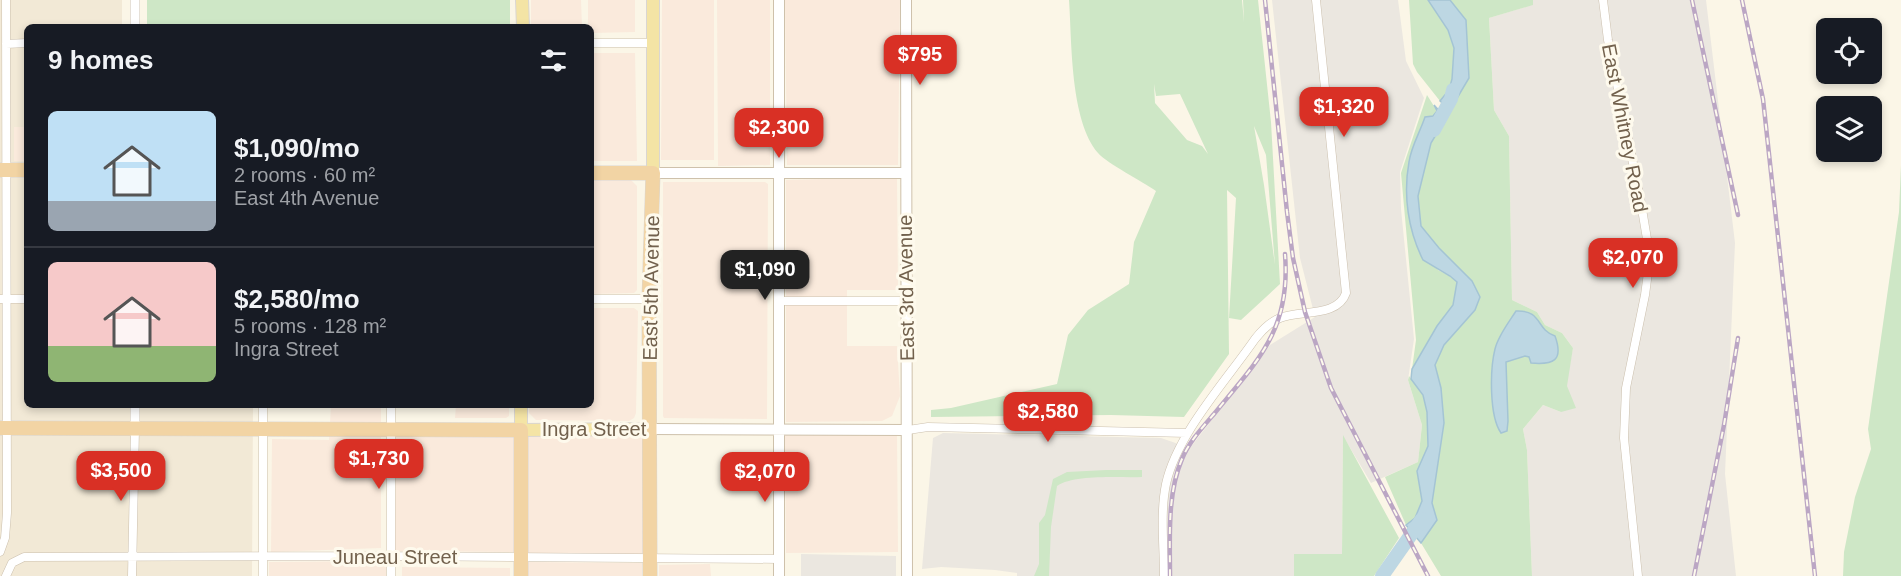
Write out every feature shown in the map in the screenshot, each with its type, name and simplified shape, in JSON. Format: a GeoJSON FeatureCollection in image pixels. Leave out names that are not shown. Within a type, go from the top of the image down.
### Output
{"type":"FeatureCollection","features":[{"type":"Feature","properties":{"kind":"highway"},"geometry":{"type":"LineString","coordinates":[[3,170],[24,170]]}},
{"type":"Feature","properties":{"kind":"highway"},"geometry":{"type":"LineString","coordinates":[[594,173],[652,173]]}},
{"type":"Feature","properties":{"kind":"highway","name":"East 5th Avenue"},"geometry":{"type":"LineString","coordinates":[[650,576],[649,299],[652,173]]}},
{"type":"Feature","properties":{"kind":"highway","name":"Ingra Street"},"geometry":{"type":"LineString","coordinates":[[3,428],[521,430]]}},
{"type":"Feature","properties":{"kind":"highway"},"geometry":{"type":"LineString","coordinates":[[521,430],[521,576]]}},
{"type":"Feature","properties":{"kind":"main road"},"geometry":{"type":"LineString","coordinates":[[522,0],[523,24]]}},
{"type":"Feature","properties":{"kind":"main road","name":"East 5th Avenue"},"geometry":{"type":"LineString","coordinates":[[652,0],[652,173]]}},
{"type":"Feature","properties":{"kind":"main road"},"geometry":{"type":"LineString","coordinates":[[779,0],[779,576]]}},
{"type":"Feature","properties":{"kind":"main road","name":"East 3rd Avenue"},"geometry":{"type":"LineString","coordinates":[[906,0],[908,576]]}},
{"type":"Feature","properties":{"kind":"main road"},"geometry":{"type":"LineString","coordinates":[[652,173],[905,172]]}},
{"type":"Feature","properties":{"kind":"main road"},"geometry":{"type":"LineString","coordinates":[[880,429],[899,423],[902,406],[907,398]]}},
{"type":"Feature","properties":{"kind":"main road"},"geometry":{"type":"LineString","coordinates":[[521,408],[521,430]]}},
{"type":"Feature","properties":{"kind":"main road","name":"Ingra Street"},"geometry":{"type":"LineString","coordinates":[[521,430],[908,430]]}},
{"type":"Feature","properties":{"kind":"street"},"geometry":{"type":"LineString","coordinates":[[0,552],[6,520],[3,428],[3,170],[6,0]]}},
{"type":"Feature","properties":{"kind":"street"},"geometry":{"type":"LineString","coordinates":[[135,0],[135,24]]}},
{"type":"Feature","properties":{"kind":"street"},"geometry":{"type":"LineString","coordinates":[[1164,576],[1165,491],[1169,473],[1187,433],[1265,327],[1280,318],[1336,307],[1344,300],[1346,293],[1316,0]]}},
{"type":"Feature","properties":{"kind":"street","name":"East Whitney Road"},"geometry":{"type":"LineString","coordinates":[[1603,0],[1608,40],[1650,257],[1645,295],[1626,388],[1624,438],[1638,576]]}},
{"type":"Feature","properties":{"kind":"street"},"geometry":{"type":"LineString","coordinates":[[6,44],[24,43]]}},
{"type":"Feature","properties":{"kind":"street"},"geometry":{"type":"LineString","coordinates":[[594,43],[652,43]]}},
{"type":"Feature","properties":{"kind":"street"},"geometry":{"type":"LineString","coordinates":[[3,299],[24,299]]}},
{"type":"Feature","properties":{"kind":"street"},"geometry":{"type":"LineString","coordinates":[[594,299],[649,299]]}},
{"type":"Feature","properties":{"kind":"street"},"geometry":{"type":"LineString","coordinates":[[780,300],[906,301]]}},
{"type":"Feature","properties":{"kind":"street"},"geometry":{"type":"LineString","coordinates":[[132,576],[135,408]]}},
{"type":"Feature","properties":{"kind":"street"},"geometry":{"type":"LineString","coordinates":[[263,408],[263,576]]}},
{"type":"Feature","properties":{"kind":"street"},"geometry":{"type":"LineString","coordinates":[[391,576],[392,408]]}},
{"type":"Feature","properties":{"kind":"street","name":"Ingra Street"},"geometry":{"type":"LineString","coordinates":[[908,430],[928,427],[1187,433]]}},
{"type":"Feature","properties":{"kind":"street","name":"Juneau Street"},"geometry":{"type":"LineString","coordinates":[[6,576],[12,562],[24,557],[391,556],[779,559]]}},
{"type":"Feature","properties":{"kind":"shaded area"},"geometry":{"type":"Polygon","coordinates":[[[0,0],[122,0],[122,24],[24,24],[24,408],[253,408],[252,576],[0,576],[0,0]]]}},
{"type":"Feature","properties":{"kind":"shaded area"},"geometry":{"type":"Polygon","coordinates":[[[531,0],[581,0],[582,24],[531,24],[531,0]]]}},
{"type":"Feature","properties":{"kind":"shaded area"},"geometry":{"type":"Polygon","coordinates":[[[588,0],[635,0],[635,32],[594,33],[594,24],[588,24],[588,0]]]}},
{"type":"Feature","properties":{"kind":"shaded area"},"geometry":{"type":"Polygon","coordinates":[[[662,0],[714,0],[714,160],[661,160],[662,0]]]}},
{"type":"Feature","properties":{"kind":"shaded area"},"geometry":{"type":"Polygon","coordinates":[[[717,0],[770,0],[770,165],[718,166],[717,0]]]}},
{"type":"Feature","properties":{"kind":"shaded area"},"geometry":{"type":"Polygon","coordinates":[[[785,0],[900,0],[898,165],[787,165],[785,0]]]}},
{"type":"Feature","properties":{"kind":"shaded area"},"geometry":{"type":"Polygon","coordinates":[[[1272,0],[1398,0],[1406,61],[1424,98],[1400,172],[1401,209],[1414,339],[1408,380],[1422,425],[1418,462],[1371,483],[1343,436],[1342,554],[1295,554],[1294,576],[1017,576],[1017,573],[995,570],[941,567],[922,569],[933,438],[943,433],[1161,438],[1190,448],[1270,345],[1315,317],[1300,258],[1272,0]]]}},
{"type":"Feature","properties":{"kind":"shaded area"},"geometry":{"type":"Polygon","coordinates":[[[1533,0],[1706,0],[1735,243],[1725,474],[1736,576],[1532,576],[1527,450],[1523,429],[1543,405],[1561,412],[1573,348],[1562,333],[1545,325],[1537,312],[1512,300],[1509,136],[1494,110],[1489,18],[1532,5],[1533,0]]]}},
{"type":"Feature","properties":{"kind":"shaded area"},"geometry":{"type":"Polygon","coordinates":[[[594,53],[635,53],[637,161],[594,161],[594,53]]]}},
{"type":"Feature","properties":{"kind":"shaded area"},"geometry":{"type":"Polygon","coordinates":[[[14,127],[24,127],[24,161],[14,161],[14,127]]]}},
{"type":"Feature","properties":{"kind":"shaded area"},"geometry":{"type":"Polygon","coordinates":[[[897,177],[898,290],[847,290],[847,346],[897,346],[900,396],[892,416],[882,421],[786,422],[786,180],[897,177]]]}},
{"type":"Feature","properties":{"kind":"shaded area"},"geometry":{"type":"Polygon","coordinates":[[[594,179],[630,179],[637,186],[637,290],[634,293],[594,294],[594,179]]]}},
{"type":"Feature","properties":{"kind":"shaded area"},"geometry":{"type":"Polygon","coordinates":[[[663,182],[765,182],[768,184],[767,419],[664,418],[663,416],[663,182]]]}},
{"type":"Feature","properties":{"kind":"shaded area"},"geometry":{"type":"Polygon","coordinates":[[[594,308],[634,308],[638,311],[636,413],[634,418],[629,421],[536,420],[529,413],[529,408],[594,408],[594,308]]]}},
{"type":"Feature","properties":{"kind":"shaded area"},"geometry":{"type":"Polygon","coordinates":[[[331,408],[381,408],[381,548],[271,552],[272,439],[329,440],[331,408]]]}},
{"type":"Feature","properties":{"kind":"shaded area"},"geometry":{"type":"Polygon","coordinates":[[[456,408],[509,408],[509,416],[506,418],[455,418],[456,408]]]}},
{"type":"Feature","properties":{"kind":"shaded area"},"geometry":{"type":"Polygon","coordinates":[[[785,434],[897,435],[898,552],[786,553],[785,434]]]}},
{"type":"Feature","properties":{"kind":"shaded area"},"geometry":{"type":"Polygon","coordinates":[[[515,435],[514,552],[395,551],[396,437],[515,435]]]}},
{"type":"Feature","properties":{"kind":"shaded area"},"geometry":{"type":"Polygon","coordinates":[[[643,435],[643,555],[528,553],[527,436],[643,435]]]}},
{"type":"Feature","properties":{"kind":"shaded area"},"geometry":{"type":"Polygon","coordinates":[[[801,554],[896,556],[896,576],[801,576],[801,554]]]}},
{"type":"Feature","properties":{"kind":"shaded area"},"geometry":{"type":"Polygon","coordinates":[[[386,561],[386,576],[269,576],[269,562],[386,561]]]}},
{"type":"Feature","properties":{"kind":"shaded area"},"geometry":{"type":"Polygon","coordinates":[[[528,562],[642,563],[642,576],[527,576],[528,562]]]}},
{"type":"Feature","properties":{"kind":"shaded area"},"geometry":{"type":"Polygon","coordinates":[[[710,564],[711,576],[659,576],[659,565],[710,564]]]}},
{"type":"Feature","properties":{"kind":"shaded area"},"geometry":{"type":"Polygon","coordinates":[[[402,567],[510,568],[510,576],[402,576],[402,567]]]}},
{"type":"Feature","properties":{"kind":"green space"},"geometry":{"type":"Polygon","coordinates":[[[147,0],[510,0],[510,24],[147,24],[147,0]]]}},
{"type":"Feature","properties":{"kind":"green space"},"geometry":{"type":"Polygon","coordinates":[[[1069,0],[1242,0],[1244,22],[1243,0],[1258,0],[1271,122],[1280,284],[1241,320],[1229,318],[1236,198],[1227,190],[1229,354],[1184,417],[1111,415],[931,417],[931,410],[951,408],[1057,384],[1068,335],[1088,310],[1129,284],[1134,242],[1156,191],[1103,157],[1089,139],[1077,101],[1069,0]],[[1154,84],[1155,103],[1187,140],[1202,146],[1208,154],[1180,94],[1156,96],[1154,84]],[[1254,126],[1264,185],[1275,265],[1266,155],[1254,126]]]}},
{"type":"Feature","properties":{"kind":"green space"},"geometry":{"type":"Polygon","coordinates":[[[1409,0],[1428,0],[1448,30],[1454,48],[1452,79],[1449,90],[1440,101],[1413,64],[1409,0]]]}},
{"type":"Feature","properties":{"kind":"green space"},"geometry":{"type":"Polygon","coordinates":[[[1450,0],[1533,0],[1533,5],[1489,18],[1494,110],[1509,136],[1512,300],[1537,312],[1545,325],[1562,333],[1573,348],[1567,386],[1576,408],[1561,412],[1543,405],[1523,429],[1527,450],[1532,576],[1441,576],[1421,543],[1437,520],[1432,503],[1444,423],[1441,388],[1435,365],[1444,345],[1475,310],[1439,248],[1421,226],[1418,196],[1431,143],[1469,78],[1466,20],[1450,0]]]}},
{"type":"Feature","properties":{"kind":"green space"},"geometry":{"type":"Polygon","coordinates":[[[1427,95],[1437,111],[1433,116],[1425,118],[1409,160],[1407,204],[1438,270],[1457,282],[1453,305],[1437,326],[1412,369],[1416,340],[1401,173],[1427,95]]]}},
{"type":"Feature","properties":{"kind":"green space"},"geometry":{"type":"Polygon","coordinates":[[[1901,165],[1901,576],[1843,576],[1844,552],[1855,497],[1871,449],[1868,429],[1899,212],[1901,165]]]}},
{"type":"Feature","properties":{"kind":"green space"},"geometry":{"type":"Polygon","coordinates":[[[1409,376],[1423,395],[1427,412],[1428,446],[1417,471],[1422,501],[1415,518],[1406,525],[1385,477],[1418,462],[1422,425],[1408,380],[1409,376]]]}},
{"type":"Feature","properties":{"kind":"green space"},"geometry":{"type":"Polygon","coordinates":[[[1343,435],[1399,538],[1374,576],[1294,576],[1294,554],[1342,554],[1343,435]]]}},
{"type":"Feature","properties":{"kind":"green space"},"geometry":{"type":"Polygon","coordinates":[[[1142,470],[1142,477],[1086,478],[1057,486],[1051,527],[1049,576],[1034,576],[1039,564],[1039,523],[1045,515],[1053,479],[1067,472],[1142,470]]]}},
{"type":"Feature","properties":{"kind":"water"},"geometry":{"type":"Polygon","coordinates":[[[1428,0],[1450,0],[1466,20],[1469,78],[1450,110],[1440,101],[1449,90],[1452,79],[1454,48],[1448,30],[1428,0]]]}},
{"type":"Feature","properties":{"kind":"water"},"geometry":{"type":"Polygon","coordinates":[[[1434,105],[1446,118],[1431,143],[1418,196],[1421,226],[1472,281],[1480,297],[1475,310],[1444,345],[1435,365],[1441,388],[1444,423],[1432,503],[1437,520],[1421,543],[1406,525],[1415,518],[1422,501],[1417,471],[1428,446],[1427,412],[1423,395],[1411,379],[1412,369],[1437,326],[1453,305],[1457,282],[1423,260],[1410,225],[1408,212],[1407,174],[1410,156],[1425,117],[1433,116],[1437,111],[1434,105]]]}},
{"type":"Feature","properties":{"kind":"water"},"geometry":{"type":"Polygon","coordinates":[[[1516,311],[1531,314],[1544,329],[1555,336],[1558,351],[1555,360],[1551,362],[1531,363],[1529,357],[1525,356],[1506,362],[1508,421],[1507,431],[1501,433],[1494,416],[1493,358],[1499,339],[1516,311]]]}},
{"type":"Feature","properties":{"kind":"waterway"},"geometry":{"type":"LineString","coordinates":[[1434,130],[1451,99],[1453,90]]}},
{"type":"Feature","properties":{"kind":"waterway"},"geometry":{"type":"LineString","coordinates":[[1382,576],[1422,519]]}},
{"type":"Feature","properties":{"kind":"railway"},"geometry":{"type":"LineString","coordinates":[[1265,0],[1287,212],[1293,258],[1305,312],[1331,388],[1428,576]]}},
{"type":"Feature","properties":{"kind":"railway"},"geometry":{"type":"LineString","coordinates":[[1692,0],[1738,215]]}},
{"type":"Feature","properties":{"kind":"railway"},"geometry":{"type":"LineString","coordinates":[[1742,0],[1763,99],[1815,576]]}},
{"type":"Feature","properties":{"kind":"railway"},"geometry":{"type":"LineString","coordinates":[[1170,576],[1172,501],[1177,473],[1196,435],[1257,360],[1277,324],[1283,303],[1285,254]]}},
{"type":"Feature","properties":{"kind":"railway"},"geometry":{"type":"LineString","coordinates":[[1694,576],[1724,425],[1738,338]]}}]}
